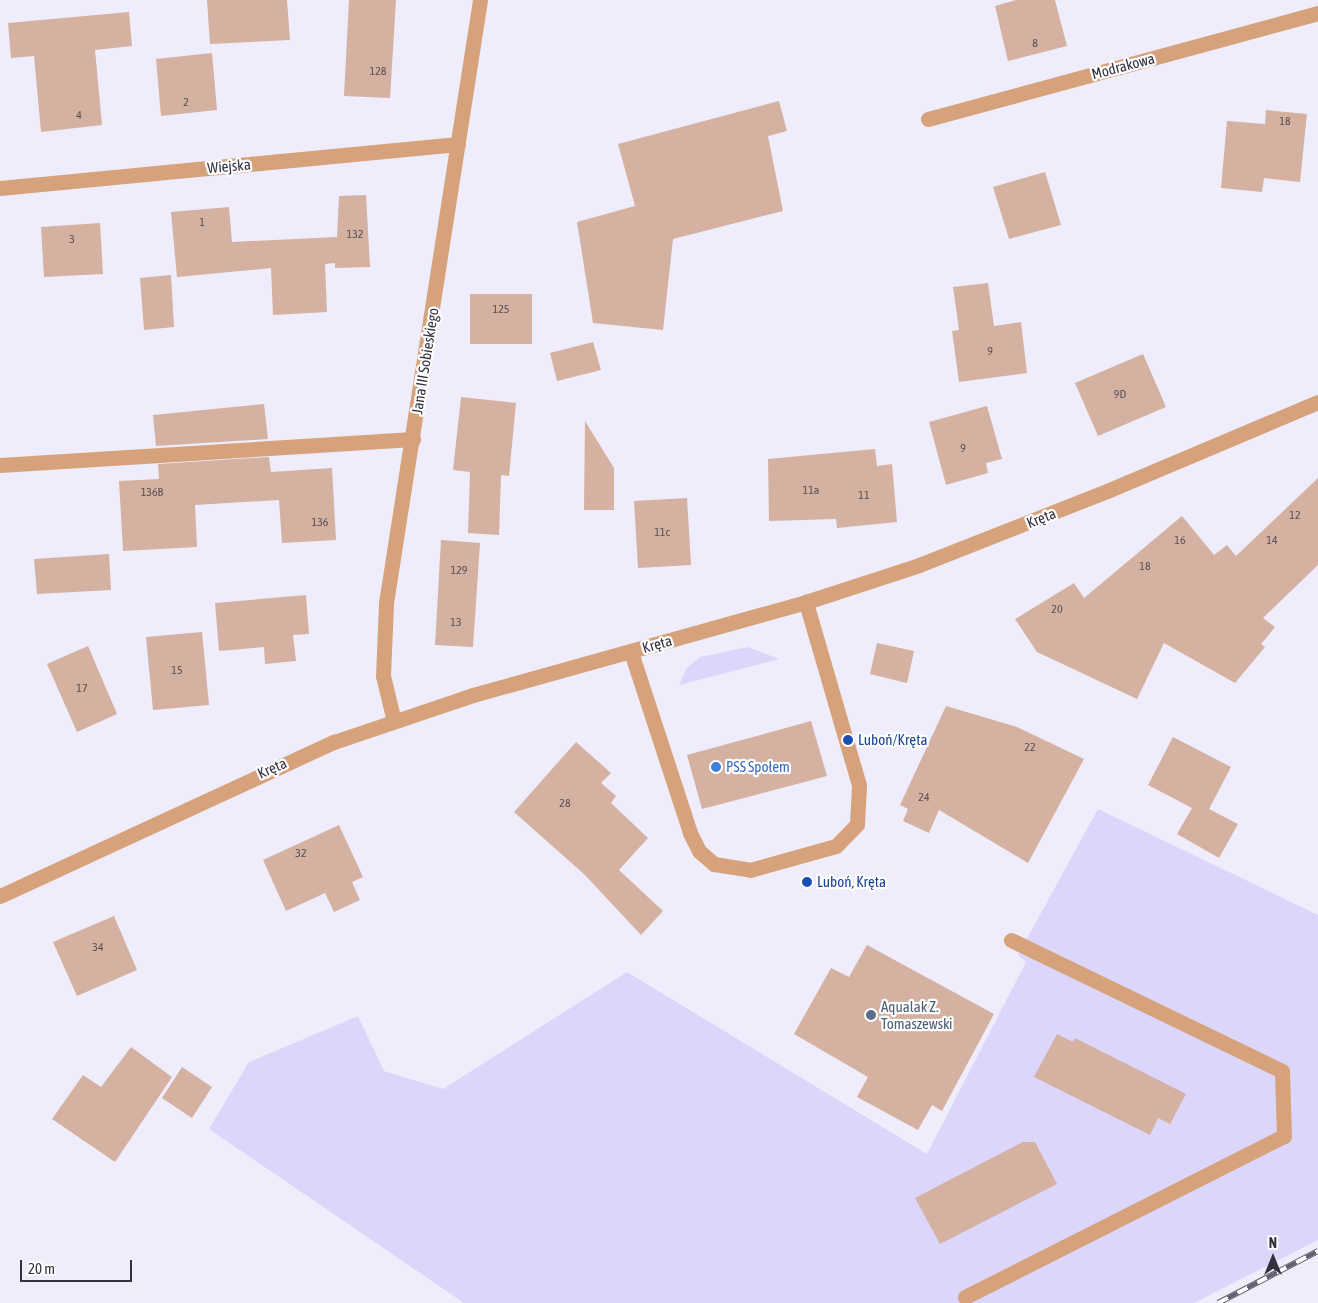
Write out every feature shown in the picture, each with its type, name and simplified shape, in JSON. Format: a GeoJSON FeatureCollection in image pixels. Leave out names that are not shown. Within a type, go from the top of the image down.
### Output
{"type":"FeatureCollection","features":[{"type":"Feature","properties":{"kind":"street","name":"Jana III Sobieskiego"},"geometry":{"type":"LineString","coordinates":[[394,720],[383,676],[383,630],[480,0]]}},
{"type":"Feature","properties":{"kind":"street","name":"Modrakowa"},"geometry":{"type":"LineString","coordinates":[[928,119],[1318,13]]}},
{"type":"Feature","properties":{"kind":"street","name":"Wiejska"},"geometry":{"type":"LineString","coordinates":[[0,188],[458,144]]}},
{"type":"Feature","properties":{"kind":"street","name":"Kręta"},"geometry":{"type":"LineString","coordinates":[[0,896],[273,768],[394,720],[806,602],[958,552],[1318,402]]}},
{"type":"Feature","properties":{"kind":"street"},"geometry":{"type":"LineString","coordinates":[[0,465],[413,439]]}},
{"type":"Feature","properties":{"kind":"street"},"geometry":{"type":"LineString","coordinates":[[630,652],[690,833],[699,851],[714,864],[750,870],[836,846],[857,824],[859,785],[806,602]]}},
{"type":"Feature","properties":{"kind":"street"},"geometry":{"type":"LineString","coordinates":[[965,1297],[1284,1136],[1282,1071],[1011,940]]}},
{"type":"Feature","properties":{"kind":"shaded area"},"geometry":{"type":"Polygon","coordinates":[[[748,647],[779,659],[679,685],[687,668],[700,657],[748,647]]]}},
{"type":"Feature","properties":{"kind":"shaded area"},"geometry":{"type":"Polygon","coordinates":[[[1098,809],[1318,915],[1318,1240],[1194,1303],[464,1303],[209,1129],[249,1062],[358,1016],[384,1071],[443,1089],[627,972],[927,1154],[1026,962],[1018,955],[1098,809]]]}},
{"type":"Feature","properties":{"kind":"building"},"geometry":{"type":"Polygon","coordinates":[[[207,0],[287,0],[290,40],[210,44],[207,0]]]}},
{"type":"Feature","properties":{"kind":"building"},"geometry":{"type":"Polygon","coordinates":[[[349,0],[396,0],[390,98],[344,96],[349,0]]]}},
{"type":"Feature","properties":{"kind":"building"},"geometry":{"type":"Polygon","coordinates":[[[1016,0],[1055,0],[1067,46],[1008,61],[995,6],[1016,0]]]}},
{"type":"Feature","properties":{"kind":"building"},"geometry":{"type":"Polygon","coordinates":[[[129,12],[132,46],[95,50],[102,125],[41,132],[34,56],[11,58],[8,23],[129,12]]]}},
{"type":"Feature","properties":{"kind":"building"},"geometry":{"type":"Polygon","coordinates":[[[212,53],[217,110],[161,116],[156,59],[212,53]]]}},
{"type":"Feature","properties":{"kind":"building"},"geometry":{"type":"Polygon","coordinates":[[[779,101],[787,131],[768,136],[783,211],[673,239],[663,330],[593,323],[577,222],[635,206],[618,144],[779,101]]]}},
{"type":"Feature","properties":{"kind":"building"},"geometry":{"type":"Polygon","coordinates":[[[1266,110],[1307,114],[1300,182],[1264,178],[1262,192],[1221,188],[1227,121],[1265,124],[1266,110]]]}},
{"type":"Feature","properties":{"kind":"building"},"geometry":{"type":"Polygon","coordinates":[[[1045,172],[1061,225],[1009,239],[993,187],[1045,172]]]}},
{"type":"Feature","properties":{"kind":"building"},"geometry":{"type":"Polygon","coordinates":[[[366,195],[370,267],[335,268],[335,263],[325,264],[327,312],[273,315],[271,268],[177,277],[171,212],[229,207],[232,242],[337,237],[339,196],[366,195]]]}},
{"type":"Feature","properties":{"kind":"building"},"geometry":{"type":"Polygon","coordinates":[[[100,223],[103,274],[44,277],[41,227],[100,223]]]}},
{"type":"Feature","properties":{"kind":"building"},"geometry":{"type":"Polygon","coordinates":[[[171,275],[174,327],[144,330],[140,278],[171,275]]]}},
{"type":"Feature","properties":{"kind":"building"},"geometry":{"type":"Polygon","coordinates":[[[988,283],[994,326],[1021,322],[1027,373],[959,382],[952,331],[959,330],[953,287],[988,283]]]}},
{"type":"Feature","properties":{"kind":"building"},"geometry":{"type":"Polygon","coordinates":[[[470,294],[532,294],[532,344],[470,344],[470,294]]]}},
{"type":"Feature","properties":{"kind":"building"},"geometry":{"type":"Polygon","coordinates":[[[593,342],[601,370],[557,381],[550,353],[593,342]]]}},
{"type":"Feature","properties":{"kind":"building"},"geometry":{"type":"Polygon","coordinates":[[[1143,354],[1166,407],[1098,436],[1075,383],[1143,354]]]}},
{"type":"Feature","properties":{"kind":"building"},"geometry":{"type":"Polygon","coordinates":[[[461,397],[516,403],[509,476],[501,475],[499,535],[468,533],[470,472],[453,470],[461,397]]]}},
{"type":"Feature","properties":{"kind":"building"},"geometry":{"type":"Polygon","coordinates":[[[264,404],[268,439],[156,446],[153,415],[264,404]]]}},
{"type":"Feature","properties":{"kind":"building"},"geometry":{"type":"Polygon","coordinates":[[[987,406],[1002,459],[986,463],[988,473],[946,485],[929,422],[987,406]]]}},
{"type":"Feature","properties":{"kind":"building"},"geometry":{"type":"Polygon","coordinates":[[[585,421],[614,468],[614,510],[584,510],[585,421]]]}},
{"type":"Feature","properties":{"kind":"building"},"geometry":{"type":"Polygon","coordinates":[[[875,449],[877,466],[892,464],[897,522],[837,528],[836,519],[769,521],[768,459],[875,449]]]}},
{"type":"Feature","properties":{"kind":"building"},"geometry":{"type":"Polygon","coordinates":[[[269,457],[271,472],[332,468],[336,540],[282,543],[279,500],[195,505],[197,547],[123,551],[119,481],[159,479],[158,464],[269,457]]]}},
{"type":"Feature","properties":{"kind":"building"},"geometry":{"type":"Polygon","coordinates":[[[1318,478],[1318,565],[1263,618],[1275,627],[1261,644],[1265,647],[1235,683],[1164,643],[1137,699],[1037,652],[1015,619],[1074,583],[1084,598],[1182,516],[1214,555],[1227,545],[1236,556],[1318,478]]]}},
{"type":"Feature","properties":{"kind":"building"},"geometry":{"type":"Polygon","coordinates":[[[687,498],[691,565],[638,568],[634,501],[687,498]]]}},
{"type":"Feature","properties":{"kind":"building"},"geometry":{"type":"Polygon","coordinates":[[[441,540],[480,543],[473,647],[435,645],[441,540]]]}},
{"type":"Feature","properties":{"kind":"building"},"geometry":{"type":"Polygon","coordinates":[[[109,554],[111,590],[37,594],[34,559],[109,554]]]}},
{"type":"Feature","properties":{"kind":"building"},"geometry":{"type":"Polygon","coordinates":[[[306,595],[309,634],[293,635],[296,661],[265,664],[264,647],[219,651],[215,603],[306,595]]]}},
{"type":"Feature","properties":{"kind":"building"},"geometry":{"type":"Polygon","coordinates":[[[202,632],[209,705],[153,710],[146,637],[202,632]]]}},
{"type":"Feature","properties":{"kind":"building"},"geometry":{"type":"Polygon","coordinates":[[[877,643],[914,651],[907,683],[870,674],[877,643]]]}},
{"type":"Feature","properties":{"kind":"building"},"geometry":{"type":"Polygon","coordinates":[[[88,646],[117,714],[77,732],[47,664],[88,646]]]}},
{"type":"Feature","properties":{"kind":"building"},"geometry":{"type":"Polygon","coordinates":[[[946,706],[1017,727],[1084,759],[1028,863],[939,810],[929,833],[903,821],[908,809],[900,805],[946,706]]]}},
{"type":"Feature","properties":{"kind":"building"},"geometry":{"type":"Polygon","coordinates":[[[811,721],[827,776],[702,809],[687,755],[811,721]]]}},
{"type":"Feature","properties":{"kind":"building"},"geometry":{"type":"Polygon","coordinates":[[[1173,737],[1231,767],[1209,809],[1238,824],[1219,858],[1177,834],[1192,808],[1148,785],[1173,737]]]}},
{"type":"Feature","properties":{"kind":"building"},"geometry":{"type":"Polygon","coordinates":[[[576,742],[611,773],[601,783],[616,796],[611,803],[648,838],[619,870],[663,911],[641,935],[585,875],[514,812],[576,742]]]}},
{"type":"Feature","properties":{"kind":"building"},"geometry":{"type":"Polygon","coordinates":[[[339,825],[363,877],[352,882],[360,900],[334,912],[325,893],[286,911],[263,860],[339,825]]]}},
{"type":"Feature","properties":{"kind":"building"},"geometry":{"type":"Polygon","coordinates":[[[114,916],[137,970],[77,996],[53,942],[114,916]]]}},
{"type":"Feature","properties":{"kind":"building"},"geometry":{"type":"Polygon","coordinates":[[[867,945],[994,1014],[942,1111],[932,1105],[918,1130],[857,1097],[868,1077],[794,1034],[831,968],[849,977],[867,945]]]}},
{"type":"Feature","properties":{"kind":"building"},"geometry":{"type":"Polygon","coordinates":[[[1057,1034],[1073,1042],[1075,1038],[1186,1094],[1170,1124],[1158,1118],[1150,1135],[1034,1077],[1057,1034]]]}},
{"type":"Feature","properties":{"kind":"building"},"geometry":{"type":"Polygon","coordinates":[[[131,1047],[172,1077],[115,1162],[52,1119],[83,1075],[101,1087],[131,1047]]]}},
{"type":"Feature","properties":{"kind":"building"},"geometry":{"type":"Polygon","coordinates":[[[182,1067],[212,1087],[192,1118],[162,1098],[182,1067]]]}},
{"type":"Feature","properties":{"kind":"building"},"geometry":{"type":"Polygon","coordinates":[[[1023,1142],[1035,1142],[1057,1184],[940,1244],[915,1198],[1023,1142]]]}},
{"type":"Feature","properties":{"kind":"railway"},"geometry":{"type":"LineString","coordinates":[[1218,1303],[1318,1251]]}},
{"type":"Feature","properties":{"kind":"place","name":"Luboń/Kręta"},"geometry":{"type":"Point","coordinates":[848,740]}},
{"type":"Feature","properties":{"kind":"place","name":"PSS Społem"},"geometry":{"type":"Point","coordinates":[716,767]}},
{"type":"Feature","properties":{"kind":"place","name":"Luboń, Kręta"},"geometry":{"type":"Point","coordinates":[807,882]}},
{"type":"Feature","properties":{"kind":"place","name":"Aqualak Z. Tomaszewski"},"geometry":{"type":"Point","coordinates":[871,1015]}}]}
